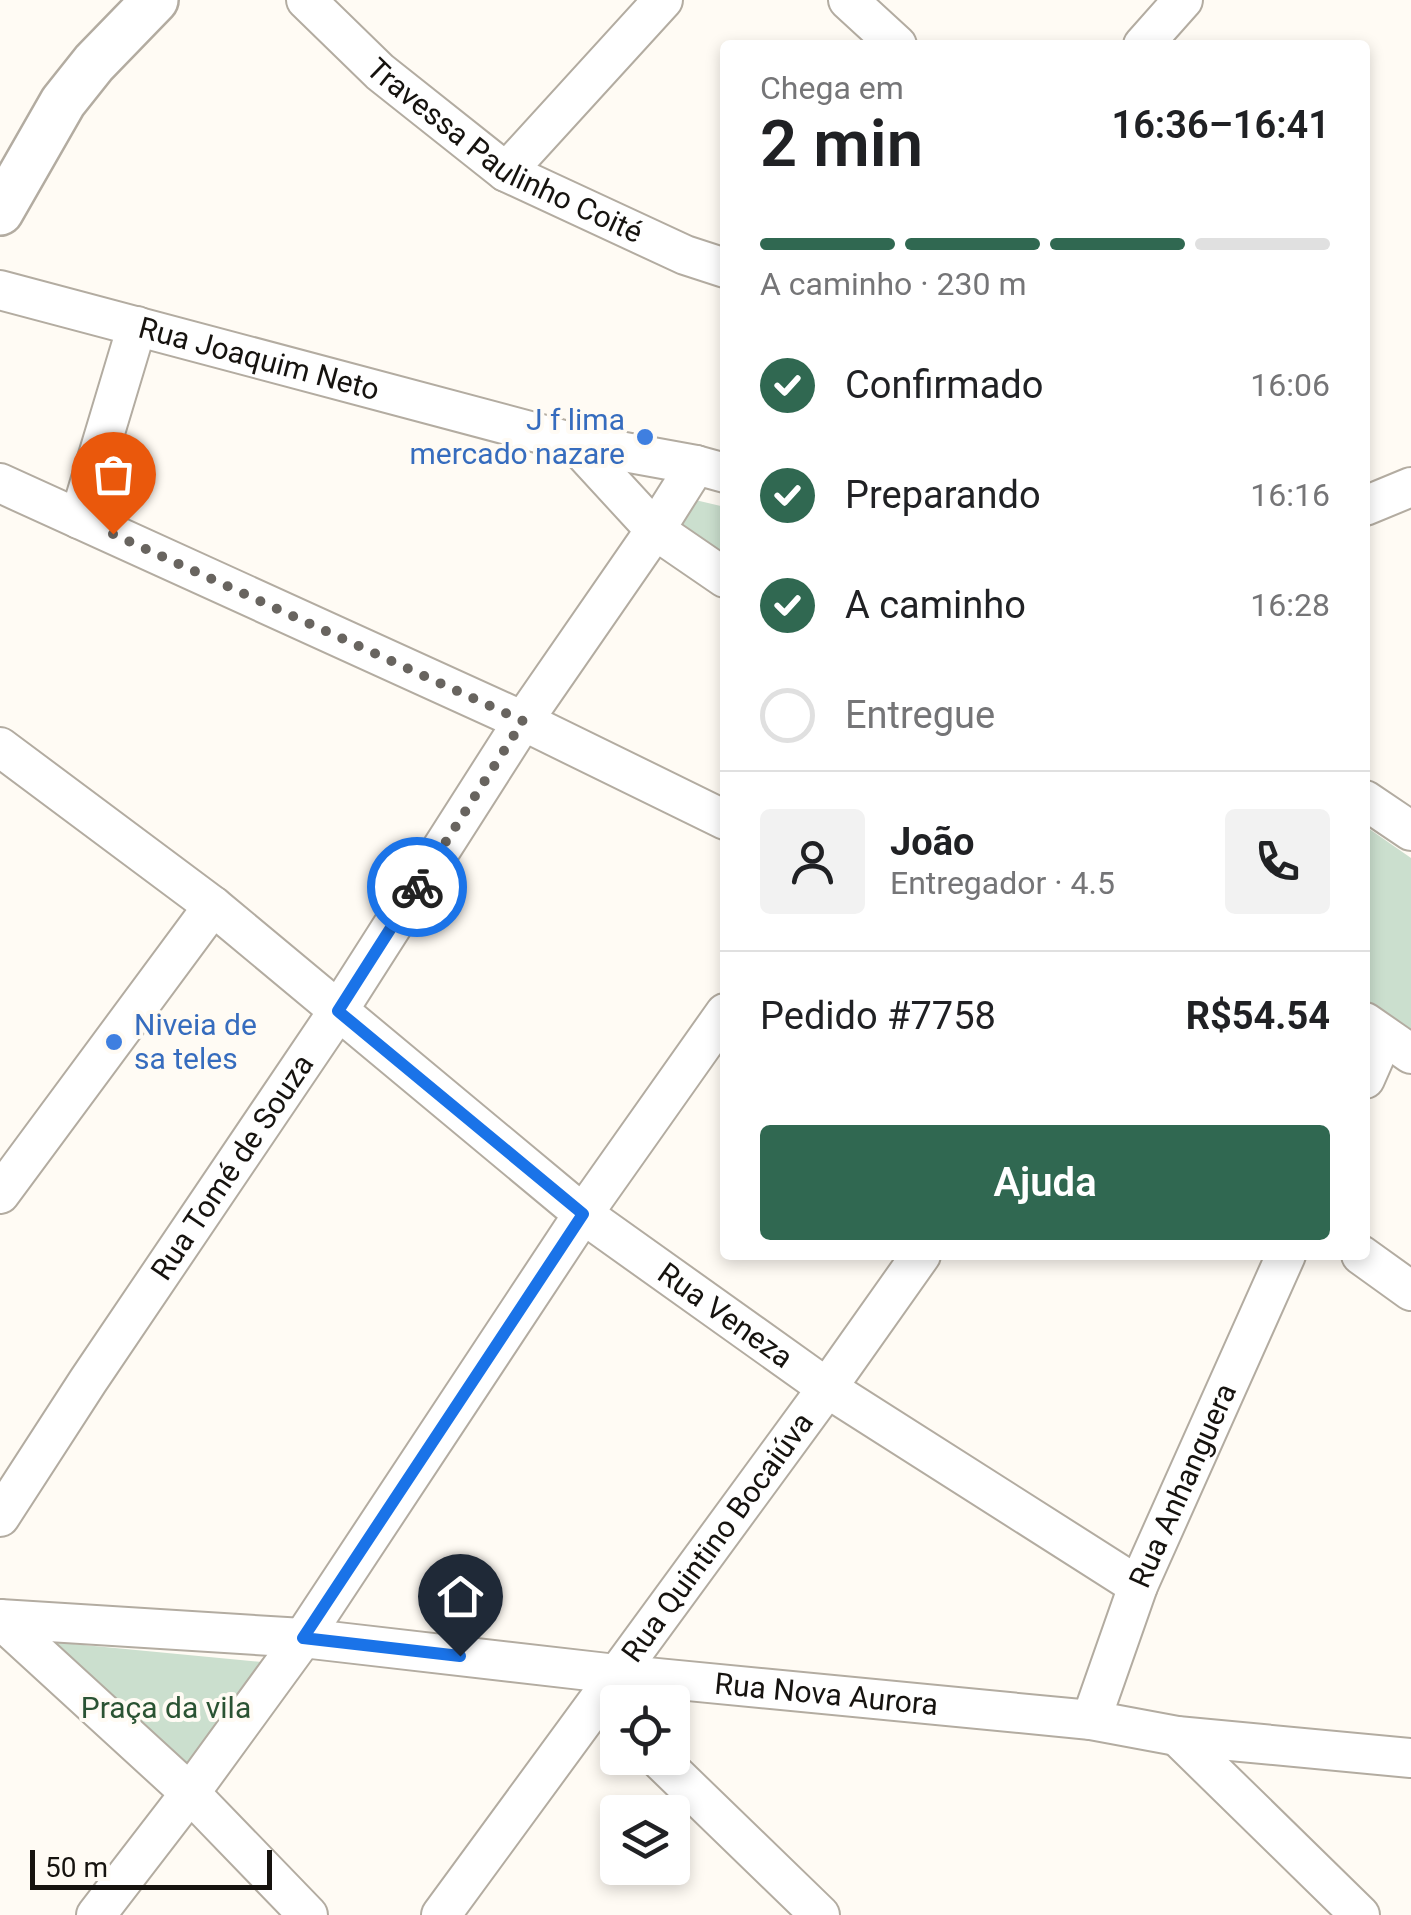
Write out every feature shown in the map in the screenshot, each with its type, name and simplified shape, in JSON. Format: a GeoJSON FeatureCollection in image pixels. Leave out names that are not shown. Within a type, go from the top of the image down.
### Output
{"type":"FeatureCollection","features":[{"type":"Feature","properties":{"kind":"street"},"geometry":{"type":"LineString","coordinates":[[0,212],[63,102],[94,63],[156,0]]}},
{"type":"Feature","properties":{"kind":"street","name":"Travessa Paulinho Coité"},"geometry":{"type":"LineString","coordinates":[[306,0],[380,72],[506,172],[685,255],[720,266]]}},
{"type":"Feature","properties":{"kind":"street"},"geometry":{"type":"LineString","coordinates":[[506,172],[664,0]]}},
{"type":"Feature","properties":{"kind":"street"},"geometry":{"type":"LineString","coordinates":[[848,0],[892,40]]}},
{"type":"Feature","properties":{"kind":"street"},"geometry":{"type":"LineString","coordinates":[[1147,40],[1183,0]]}},
{"type":"Feature","properties":{"kind":"street","name":"Rua Joaquim Neto"},"geometry":{"type":"LineString","coordinates":[[0,290],[575,443],[711,469]]}},
{"type":"Feature","properties":{"kind":"street"},"geometry":{"type":"LineString","coordinates":[[79,519],[137,326]]}},
{"type":"Feature","properties":{"kind":"street"},"geometry":{"type":"LineString","coordinates":[[575,443],[655,530],[720,575]]}},
{"type":"Feature","properties":{"kind":"street","name":"Rua Tomé de Souza"},"geometry":{"type":"LineString","coordinates":[[0,1518],[338,1011],[523,721],[655,530],[711,469]]}},
{"type":"Feature","properties":{"kind":"street"},"geometry":{"type":"LineString","coordinates":[[0,483],[523,721],[720,818]]}},
{"type":"Feature","properties":{"kind":"street"},"geometry":{"type":"LineString","coordinates":[[1370,504],[1411,487]]}},
{"type":"Feature","properties":{"kind":"street","name":"Rua Veneza"},"geometry":{"type":"LineString","coordinates":[[0,747],[213,906],[583,1214],[827,1388],[1138,1586]]}},
{"type":"Feature","properties":{"kind":"street"},"geometry":{"type":"LineString","coordinates":[[1370,803],[1411,831]]}},
{"type":"Feature","properties":{"kind":"street"},"geometry":{"type":"LineString","coordinates":[[0,1194],[12,1153],[213,906]]}},
{"type":"Feature","properties":{"kind":"street"},"geometry":{"type":"LineString","coordinates":[[96,1915],[303,1638],[583,1214],[720,1020]]}},
{"type":"Feature","properties":{"kind":"street"},"geometry":{"type":"LineString","coordinates":[[1370,1069],[1387,1037]]}},
{"type":"Feature","properties":{"kind":"street","name":"Rua Quintino Bocaiúva"},"geometry":{"type":"LineString","coordinates":[[618,1685],[917,1260]]}},
{"type":"Feature","properties":{"kind":"street","name":"Rua Anhanguera"},"geometry":{"type":"LineString","coordinates":[[1090,1720],[1138,1586],[1284,1260]]}},
{"type":"Feature","properties":{"kind":"street"},"geometry":{"type":"LineString","coordinates":[[1368,1260],[1411,1291]]}},
{"type":"Feature","properties":{"kind":"street"},"geometry":{"type":"LineString","coordinates":[[0,1619],[190,1793],[308,1915]]}},
{"type":"Feature","properties":{"kind":"street","name":"Rua Nova Aurora"},"geometry":{"type":"LineString","coordinates":[[0,1619],[303,1638],[600,1695]]}},
{"type":"Feature","properties":{"kind":"street","name":"Rua Nova Aurora"},"geometry":{"type":"LineString","coordinates":[[690,1701],[1090,1720],[1177,1736],[1411,1758]]}},
{"type":"Feature","properties":{"kind":"street","name":"Rua Quintino Bocaiúva"},"geometry":{"type":"LineString","coordinates":[[441,1915],[600,1710]]}},
{"type":"Feature","properties":{"kind":"street"},"geometry":{"type":"LineString","coordinates":[[1177,1736],[1360,1915]]}},
{"type":"Feature","properties":{"kind":"street"},"geometry":{"type":"LineString","coordinates":[[676,1775],[820,1915]]}},
{"type":"Feature","properties":{"kind":"green space"},"geometry":{"type":"Polygon","coordinates":[[[691,499],[720,506],[720,567],[661,526],[691,499]]]}},
{"type":"Feature","properties":{"kind":"green space"},"geometry":{"type":"Polygon","coordinates":[[[1370,829],[1411,858],[1411,1049],[1370,1020],[1370,829]]]}},
{"type":"Feature","properties":{"kind":"green space","name":"Praça da vila"},"geometry":{"type":"Polygon","coordinates":[[[0,1637],[273,1663],[178,1788],[0,1647],[0,1637]]]}},
{"type":"Feature","properties":{"kind":"way so far"},"geometry":{"type":"LineString","coordinates":[[113,534],[523,721],[417,887]]}},
{"type":"Feature","properties":{"kind":"place","name":"J f lima mercado nazare"},"geometry":{"type":"Point","coordinates":[645,437]}},
{"type":"Feature","properties":{"kind":"place","name":"Niveia de sa teles"},"geometry":{"type":"Point","coordinates":[114,1042]}},
{"type":"Feature","properties":{"kind":"route"},"geometry":{"type":"LineString","coordinates":[[417,887],[338,1011],[583,1214],[303,1638],[460,1656]]}}]}
